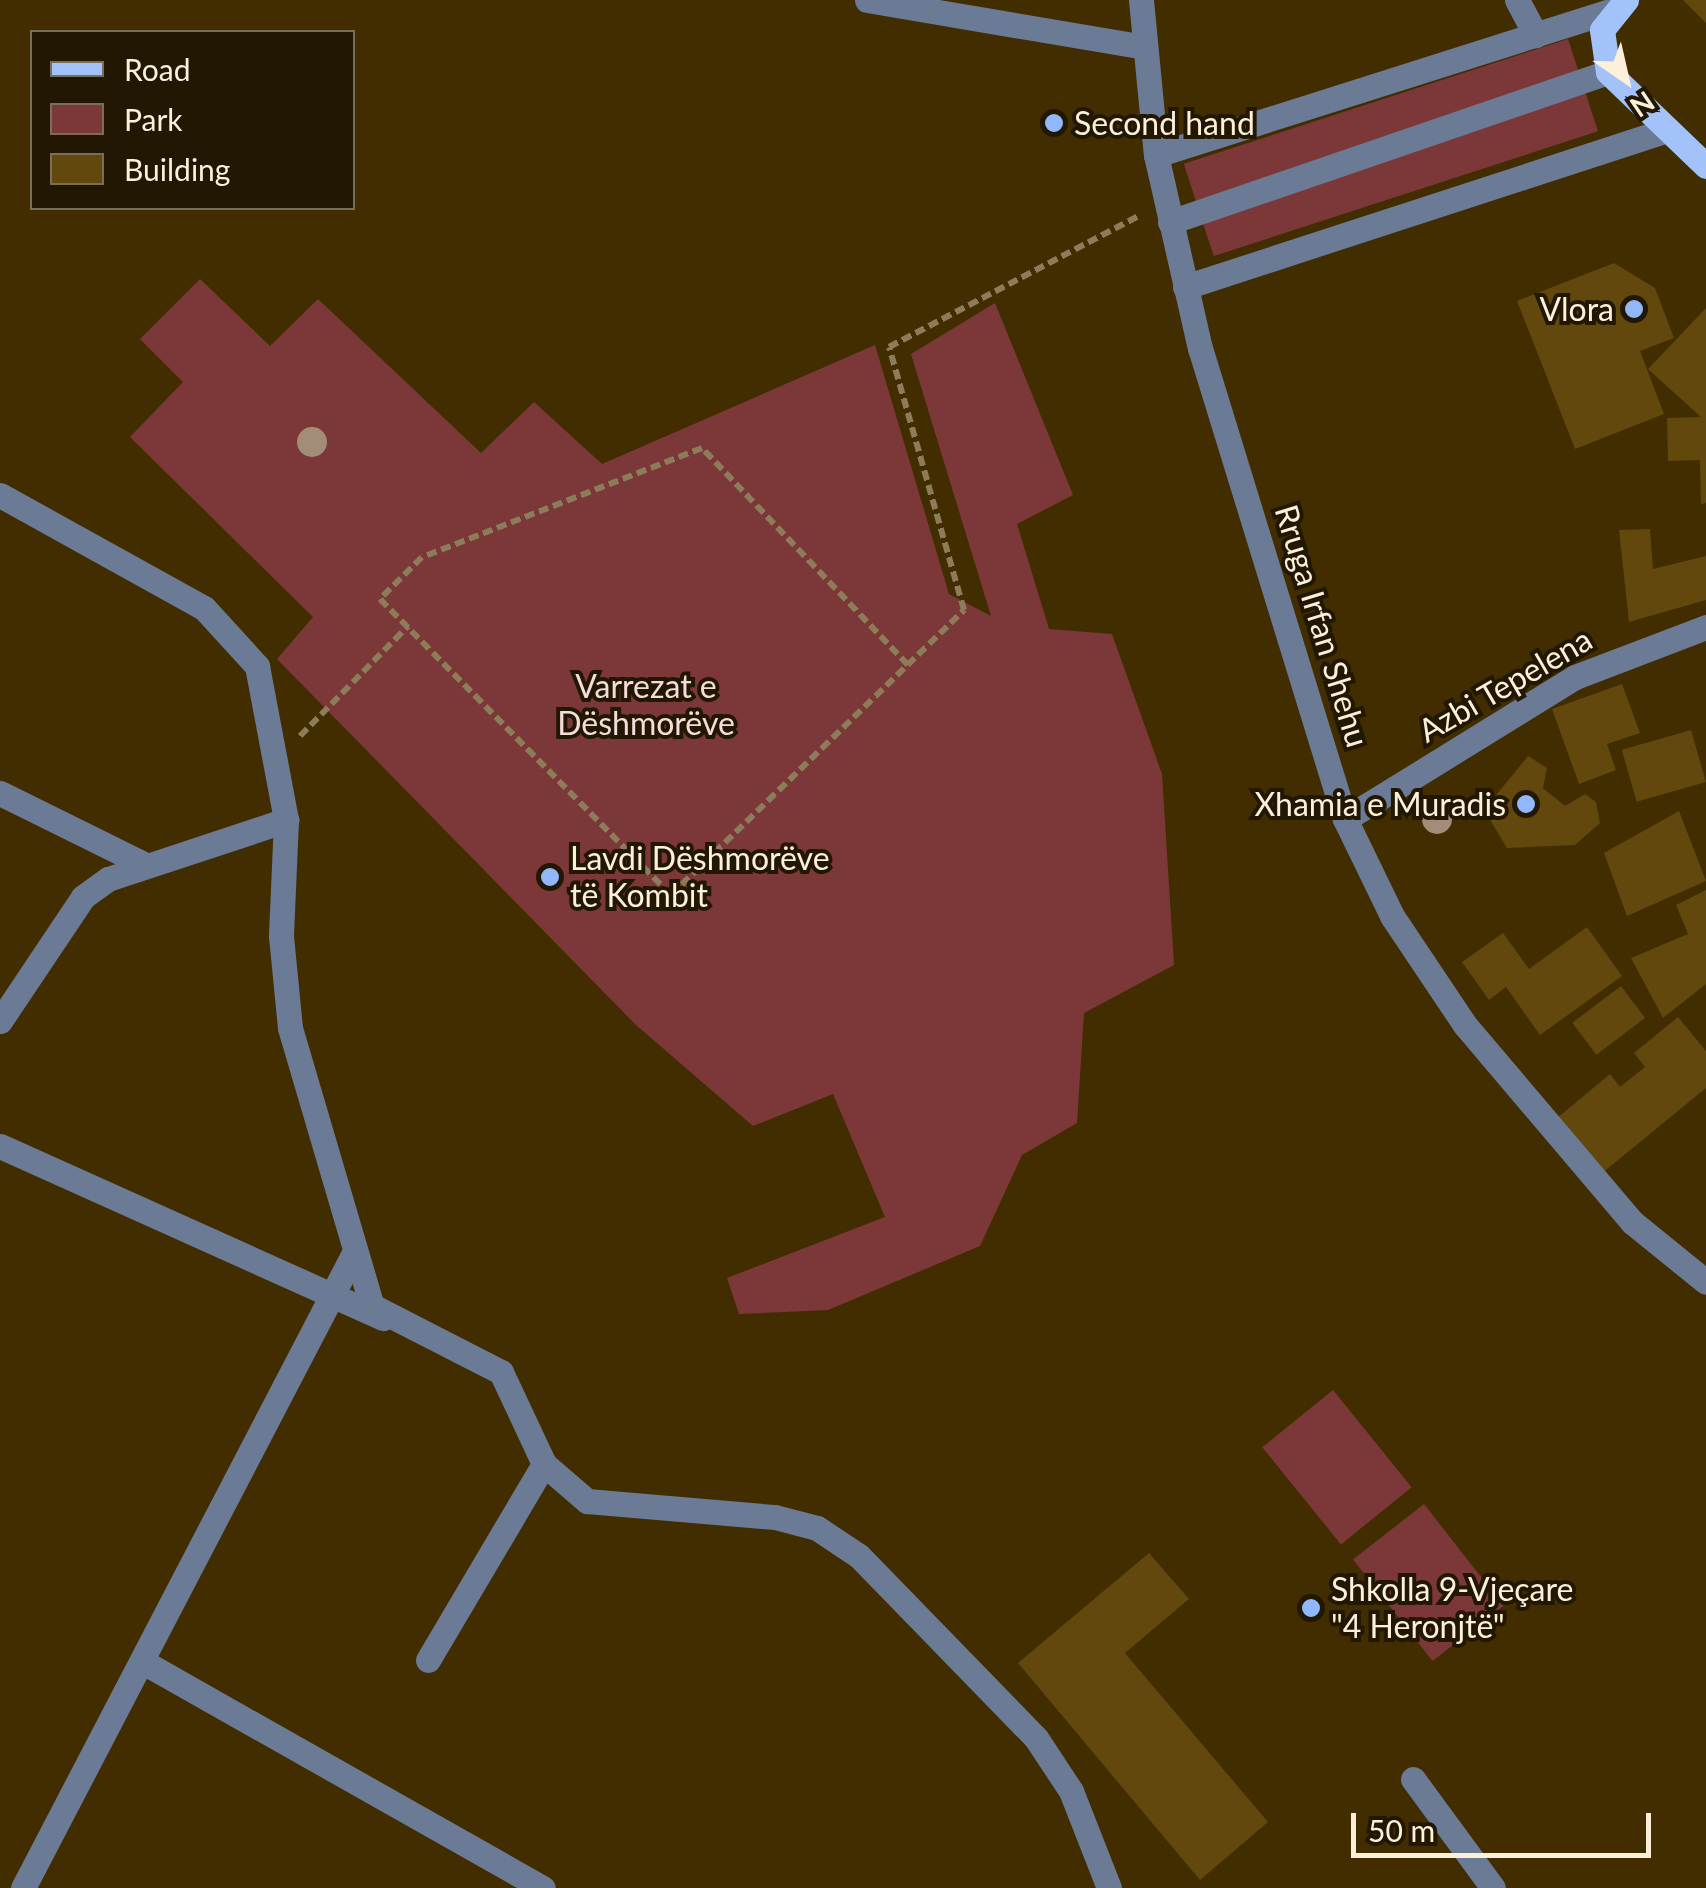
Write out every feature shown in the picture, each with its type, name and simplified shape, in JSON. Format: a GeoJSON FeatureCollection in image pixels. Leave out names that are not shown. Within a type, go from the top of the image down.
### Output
{"type":"FeatureCollection","features":[{"type":"Feature","properties":{"kind":"main road"},"geometry":{"type":"LineString","coordinates":[[1621,4],[1599,51],[1608,72],[1706,166]]}},
{"type":"Feature","properties":{"kind":"street"},"geometry":{"type":"LineString","coordinates":[[867,0],[1145,47]]}},
{"type":"Feature","properties":{"kind":"street","name":"Rruga Irfan Shehu"},"geometry":{"type":"LineString","coordinates":[[1141,0],[1156,155],[1185,287],[1345,819],[1392,916],[1465,1025],[1632,1222],[1706,1282]]}},
{"type":"Feature","properties":{"kind":"street"},"geometry":{"type":"LineString","coordinates":[[1517,0],[1536,34]]}},
{"type":"Feature","properties":{"kind":"street"},"geometry":{"type":"LineString","coordinates":[[1156,155],[1621,4]]}},
{"type":"Feature","properties":{"kind":"street"},"geometry":{"type":"LineString","coordinates":[[1168,212],[1608,72]]}},
{"type":"Feature","properties":{"kind":"street"},"geometry":{"type":"LineString","coordinates":[[1185,287],[1667,130]]}},
{"type":"Feature","properties":{"kind":"street"},"geometry":{"type":"LineString","coordinates":[[0,495],[145,570],[233,634],[270,696],[286,820],[283,981],[354,1253],[384,1318]]}},
{"type":"Feature","properties":{"kind":"street","name":"Azbi Tepelena"},"geometry":{"type":"LineString","coordinates":[[1345,819],[1575,677],[1706,627]]}},
{"type":"Feature","properties":{"kind":"street"},"geometry":{"type":"LineString","coordinates":[[0,792],[146,866]]}},
{"type":"Feature","properties":{"kind":"street"},"geometry":{"type":"LineString","coordinates":[[0,1021],[83,897],[146,866],[286,820]]}},
{"type":"Feature","properties":{"kind":"street"},"geometry":{"type":"LineString","coordinates":[[0,1146],[501,1372],[544,1464],[587,1502],[775,1517],[817,1528],[860,1556],[1036,1738],[1072,1790],[1109,1888]]}},
{"type":"Feature","properties":{"kind":"street"},"geometry":{"type":"LineString","coordinates":[[23,1888],[145,1663],[354,1253]]}},
{"type":"Feature","properties":{"kind":"street"},"geometry":{"type":"LineString","coordinates":[[428,1660],[544,1464]]}},
{"type":"Feature","properties":{"kind":"street"},"geometry":{"type":"LineString","coordinates":[[145,1663],[543,1888]]}},
{"type":"Feature","properties":{"kind":"street"},"geometry":{"type":"LineString","coordinates":[[1414,1779],[1493,1888]]}},
{"type":"Feature","properties":{"kind":"path"},"geometry":{"type":"LineString","coordinates":[[908,664],[702,448],[422,557],[380,599],[671,894],[964,610],[889,347],[1168,212]]}},
{"type":"Feature","properties":{"kind":"path"},"geometry":{"type":"LineString","coordinates":[[278,759],[408,626]]}},
{"type":"Feature","properties":{"kind":"green space"},"geometry":{"type":"Polygon","coordinates":[[[1568,39],[1598,131],[1214,256],[1184,164],[1568,39]]]}},
{"type":"Feature","properties":{"kind":"green space","name":"Varrezat e Dëshmorëve"},"geometry":{"type":"Polygon","coordinates":[[[200,279],[270,346],[318,299],[481,453],[534,402],[602,464],[875,345],[949,594],[991,616],[911,354],[995,303],[1073,495],[1017,524],[1049,629],[1112,634],[1162,774],[1174,965],[1084,1013],[1077,1123],[1022,1155],[980,1246],[828,1310],[739,1314],[727,1278],[885,1217],[833,1094],[753,1126],[636,1025],[277,659],[313,617],[130,437],[183,382],[140,339],[200,279]]]}},
{"type":"Feature","properties":{"kind":"green space"},"geometry":{"type":"Polygon","coordinates":[[[1333,1390],[1412,1487],[1341,1544],[1262,1447],[1333,1390]]]}},
{"type":"Feature","properties":{"kind":"green space"},"geometry":{"type":"Polygon","coordinates":[[[1424,1504],[1503,1606],[1432,1661],[1353,1559],[1424,1504]]]}},
{"type":"Feature","properties":{"kind":"building"},"geometry":{"type":"Polygon","coordinates":[[[1683,0],[1706,0],[1706,23],[1683,0]]]}},
{"type":"Feature","properties":{"kind":"building"},"geometry":{"type":"Polygon","coordinates":[[[1614,263],[1655,288],[1674,338],[1640,351],[1664,414],[1575,449],[1517,301],[1614,263]]]}},
{"type":"Feature","properties":{"kind":"building"},"geometry":{"type":"Polygon","coordinates":[[[1706,308],[1706,503],[1701,504],[1700,460],[1668,461],[1667,418],[1701,417],[1648,369],[1706,308]]]}},
{"type":"Feature","properties":{"kind":"building"},"geometry":{"type":"Polygon","coordinates":[[[1650,529],[1653,569],[1706,556],[1706,600],[1629,622],[1619,530],[1650,529]]]}},
{"type":"Feature","properties":{"kind":"building"},"geometry":{"type":"Polygon","coordinates":[[[1622,684],[1640,733],[1607,744],[1616,770],[1579,784],[1552,709],[1622,684]]]}},
{"type":"Feature","properties":{"kind":"building"},"geometry":{"type":"Polygon","coordinates":[[[1691,730],[1706,782],[1637,802],[1622,750],[1691,730]]]}},
{"type":"Feature","properties":{"kind":"building","name":"Xhamia e Muradis"},"geometry":{"type":"Polygon","coordinates":[[[1528,756],[1547,768],[1543,788],[1565,806],[1585,794],[1596,802],[1600,823],[1575,845],[1507,848],[1484,810],[1528,756]]]}},
{"type":"Feature","properties":{"kind":"building"},"geometry":{"type":"Polygon","coordinates":[[[1679,811],[1706,881],[1627,916],[1604,853],[1679,811]]]}},
{"type":"Feature","properties":{"kind":"building"},"geometry":{"type":"Polygon","coordinates":[[[1706,890],[1706,984],[1663,1018],[1631,958],[1688,934],[1676,905],[1706,890]]]}},
{"type":"Feature","properties":{"kind":"building"},"geometry":{"type":"Polygon","coordinates":[[[1587,927],[1622,976],[1540,1035],[1506,987],[1489,1000],[1462,962],[1503,933],[1529,969],[1587,927]]]}},
{"type":"Feature","properties":{"kind":"building"},"geometry":{"type":"Polygon","coordinates":[[[1621,986],[1645,1018],[1596,1055],[1572,1023],[1621,986]]]}},
{"type":"Feature","properties":{"kind":"building"},"geometry":{"type":"Polygon","coordinates":[[[1678,1017],[1706,1051],[1706,1088],[1601,1174],[1556,1119],[1610,1074],[1620,1087],[1645,1067],[1634,1053],[1678,1017]]]}},
{"type":"Feature","properties":{"kind":"building"},"geometry":{"type":"Polygon","coordinates":[[[1149,1553],[1189,1599],[1125,1653],[1268,1822],[1200,1880],[1018,1663],[1149,1553]]]}},
{"type":"Feature","properties":{"kind":"place","name":"Second hand"},"geometry":{"type":"Point","coordinates":[1054,123]}},
{"type":"Feature","properties":{"kind":"place","name":"Vlora"},"geometry":{"type":"Point","coordinates":[1634,309]}},
{"type":"Feature","properties":{"kind":"place","name":"Xhamia e Muradis"},"geometry":{"type":"Point","coordinates":[1526,804]}},
{"type":"Feature","properties":{"kind":"place","name":"Lavdi Dëshmorëve të Kombit"},"geometry":{"type":"Point","coordinates":[550,877]}},
{"type":"Feature","properties":{"kind":"place","name":"Shkolla 9-Vjeçare \"4 Heronjtë\""},"geometry":{"type":"Point","coordinates":[1311,1608]}}]}
